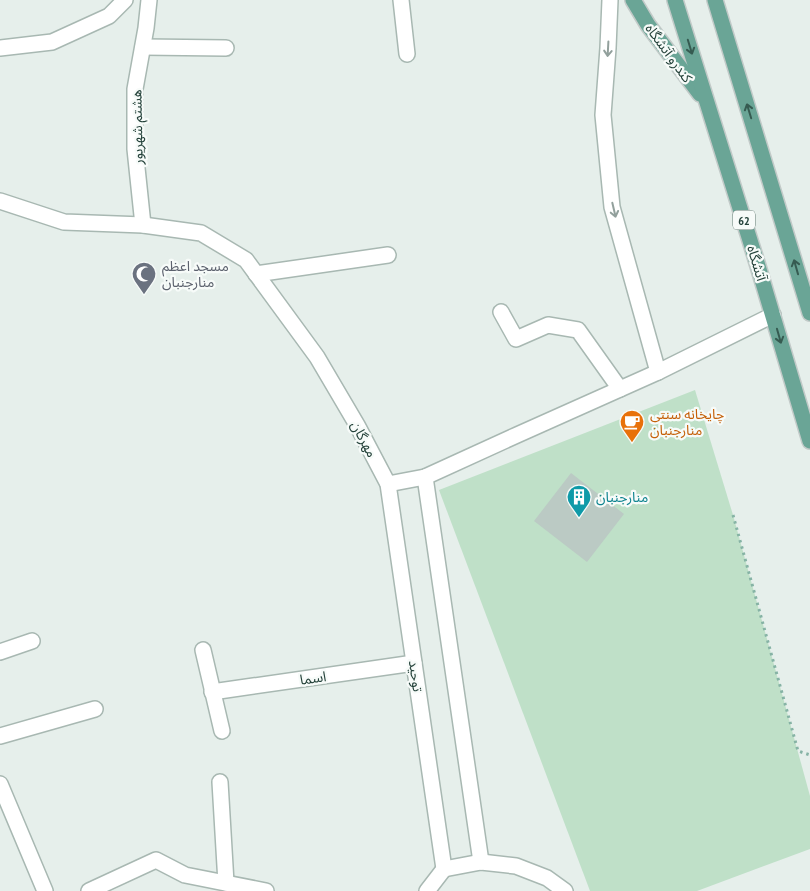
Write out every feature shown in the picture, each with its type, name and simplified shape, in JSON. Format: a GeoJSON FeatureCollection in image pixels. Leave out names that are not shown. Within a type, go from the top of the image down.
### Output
{"type":"FeatureCollection","features":[{"type":"Feature","properties":{"kind":"main road","name":"کندرو آتشگاه"},"geometry":{"type":"LineString","coordinates":[[633,0],[648,25],[708,104]]}},
{"type":"Feature","properties":{"kind":"main road","name":"آتشگاه"},"geometry":{"type":"LineString","coordinates":[[675,0],[773,315],[810,441]]}},
{"type":"Feature","properties":{"kind":"main road"},"geometry":{"type":"LineString","coordinates":[[715,0],[806,285],[810,313]]}},
{"type":"Feature","properties":{"kind":"street"},"geometry":{"type":"LineString","coordinates":[[0,48],[52,42],[109,16],[124,0]]}},
{"type":"Feature","properties":{"kind":"street","name":"هشتم شهریور"},"geometry":{"type":"LineString","coordinates":[[142,225],[135,139],[135,89],[149,0]]}},
{"type":"Feature","properties":{"kind":"street"},"geometry":{"type":"LineString","coordinates":[[401,0],[407,54]]}},
{"type":"Feature","properties":{"kind":"street"},"geometry":{"type":"LineString","coordinates":[[610,0],[603,115],[612,207],[658,372]]}},
{"type":"Feature","properties":{"kind":"street"},"geometry":{"type":"LineString","coordinates":[[143,47],[226,48]]}},
{"type":"Feature","properties":{"kind":"street","name":"مهرگان"},"geometry":{"type":"LineString","coordinates":[[0,201],[64,222],[142,225],[201,233],[246,260],[317,357],[357,425],[388,484]]}},
{"type":"Feature","properties":{"kind":"street"},"geometry":{"type":"LineString","coordinates":[[256,274],[388,255]]}},
{"type":"Feature","properties":{"kind":"street"},"geometry":{"type":"LineString","coordinates":[[501,312],[516,339],[548,325],[578,330],[620,389]]}},
{"type":"Feature","properties":{"kind":"street"},"geometry":{"type":"LineString","coordinates":[[388,484],[425,477],[658,372],[773,315]]}},
{"type":"Feature","properties":{"kind":"street"},"geometry":{"type":"LineString","coordinates":[[425,477],[481,862]]}},
{"type":"Feature","properties":{"kind":"street","name":"توحید"},"geometry":{"type":"LineString","coordinates":[[388,484],[444,869]]}},
{"type":"Feature","properties":{"kind":"street"},"geometry":{"type":"LineString","coordinates":[[0,652],[32,641]]}},
{"type":"Feature","properties":{"kind":"street"},"geometry":{"type":"LineString","coordinates":[[203,650],[222,731]]}},
{"type":"Feature","properties":{"kind":"street","name":"اسما"},"geometry":{"type":"LineString","coordinates":[[212,692],[414,664]]}},
{"type":"Feature","properties":{"kind":"street"},"geometry":{"type":"LineString","coordinates":[[0,736],[96,710]]}},
{"type":"Feature","properties":{"kind":"street"},"geometry":{"type":"LineString","coordinates":[[220,782],[226,883]]}},
{"type":"Feature","properties":{"kind":"street"},"geometry":{"type":"LineString","coordinates":[[0,784],[46,891]]}},
{"type":"Feature","properties":{"kind":"street"},"geometry":{"type":"LineString","coordinates":[[89,891],[156,860],[185,875],[266,891]]}},
{"type":"Feature","properties":{"kind":"street"},"geometry":{"type":"LineString","coordinates":[[427,891],[444,869],[481,862],[516,866],[547,878],[565,891]]}},
{"type":"Feature","properties":{"kind":"path"},"geometry":{"type":"LineString","coordinates":[[733,515],[798,751],[810,755]]}},
{"type":"Feature","properties":{"kind":"green space"},"geometry":{"type":"Polygon","coordinates":[[[695,390],[733,515],[810,796],[810,849],[697,891],[590,891],[439,490],[695,390]]]}},
{"type":"Feature","properties":{"kind":"building","name":"منارجنبان"},"geometry":{"type":"Polygon","coordinates":[[[571,473],[624,514],[587,562],[534,521],[571,473]]]}},
{"type":"Feature","properties":{"kind":"place","name":"مسجد اعظم منارجنبان"},"geometry":{"type":"Point","coordinates":[144,295]}},
{"type":"Feature","properties":{"kind":"place","name":"چایخانه سنتی منارجنبان"},"geometry":{"type":"Point","coordinates":[632,443]}},
{"type":"Feature","properties":{"kind":"place","name":"منارجنبان"},"geometry":{"type":"Point","coordinates":[579,518]}}]}
